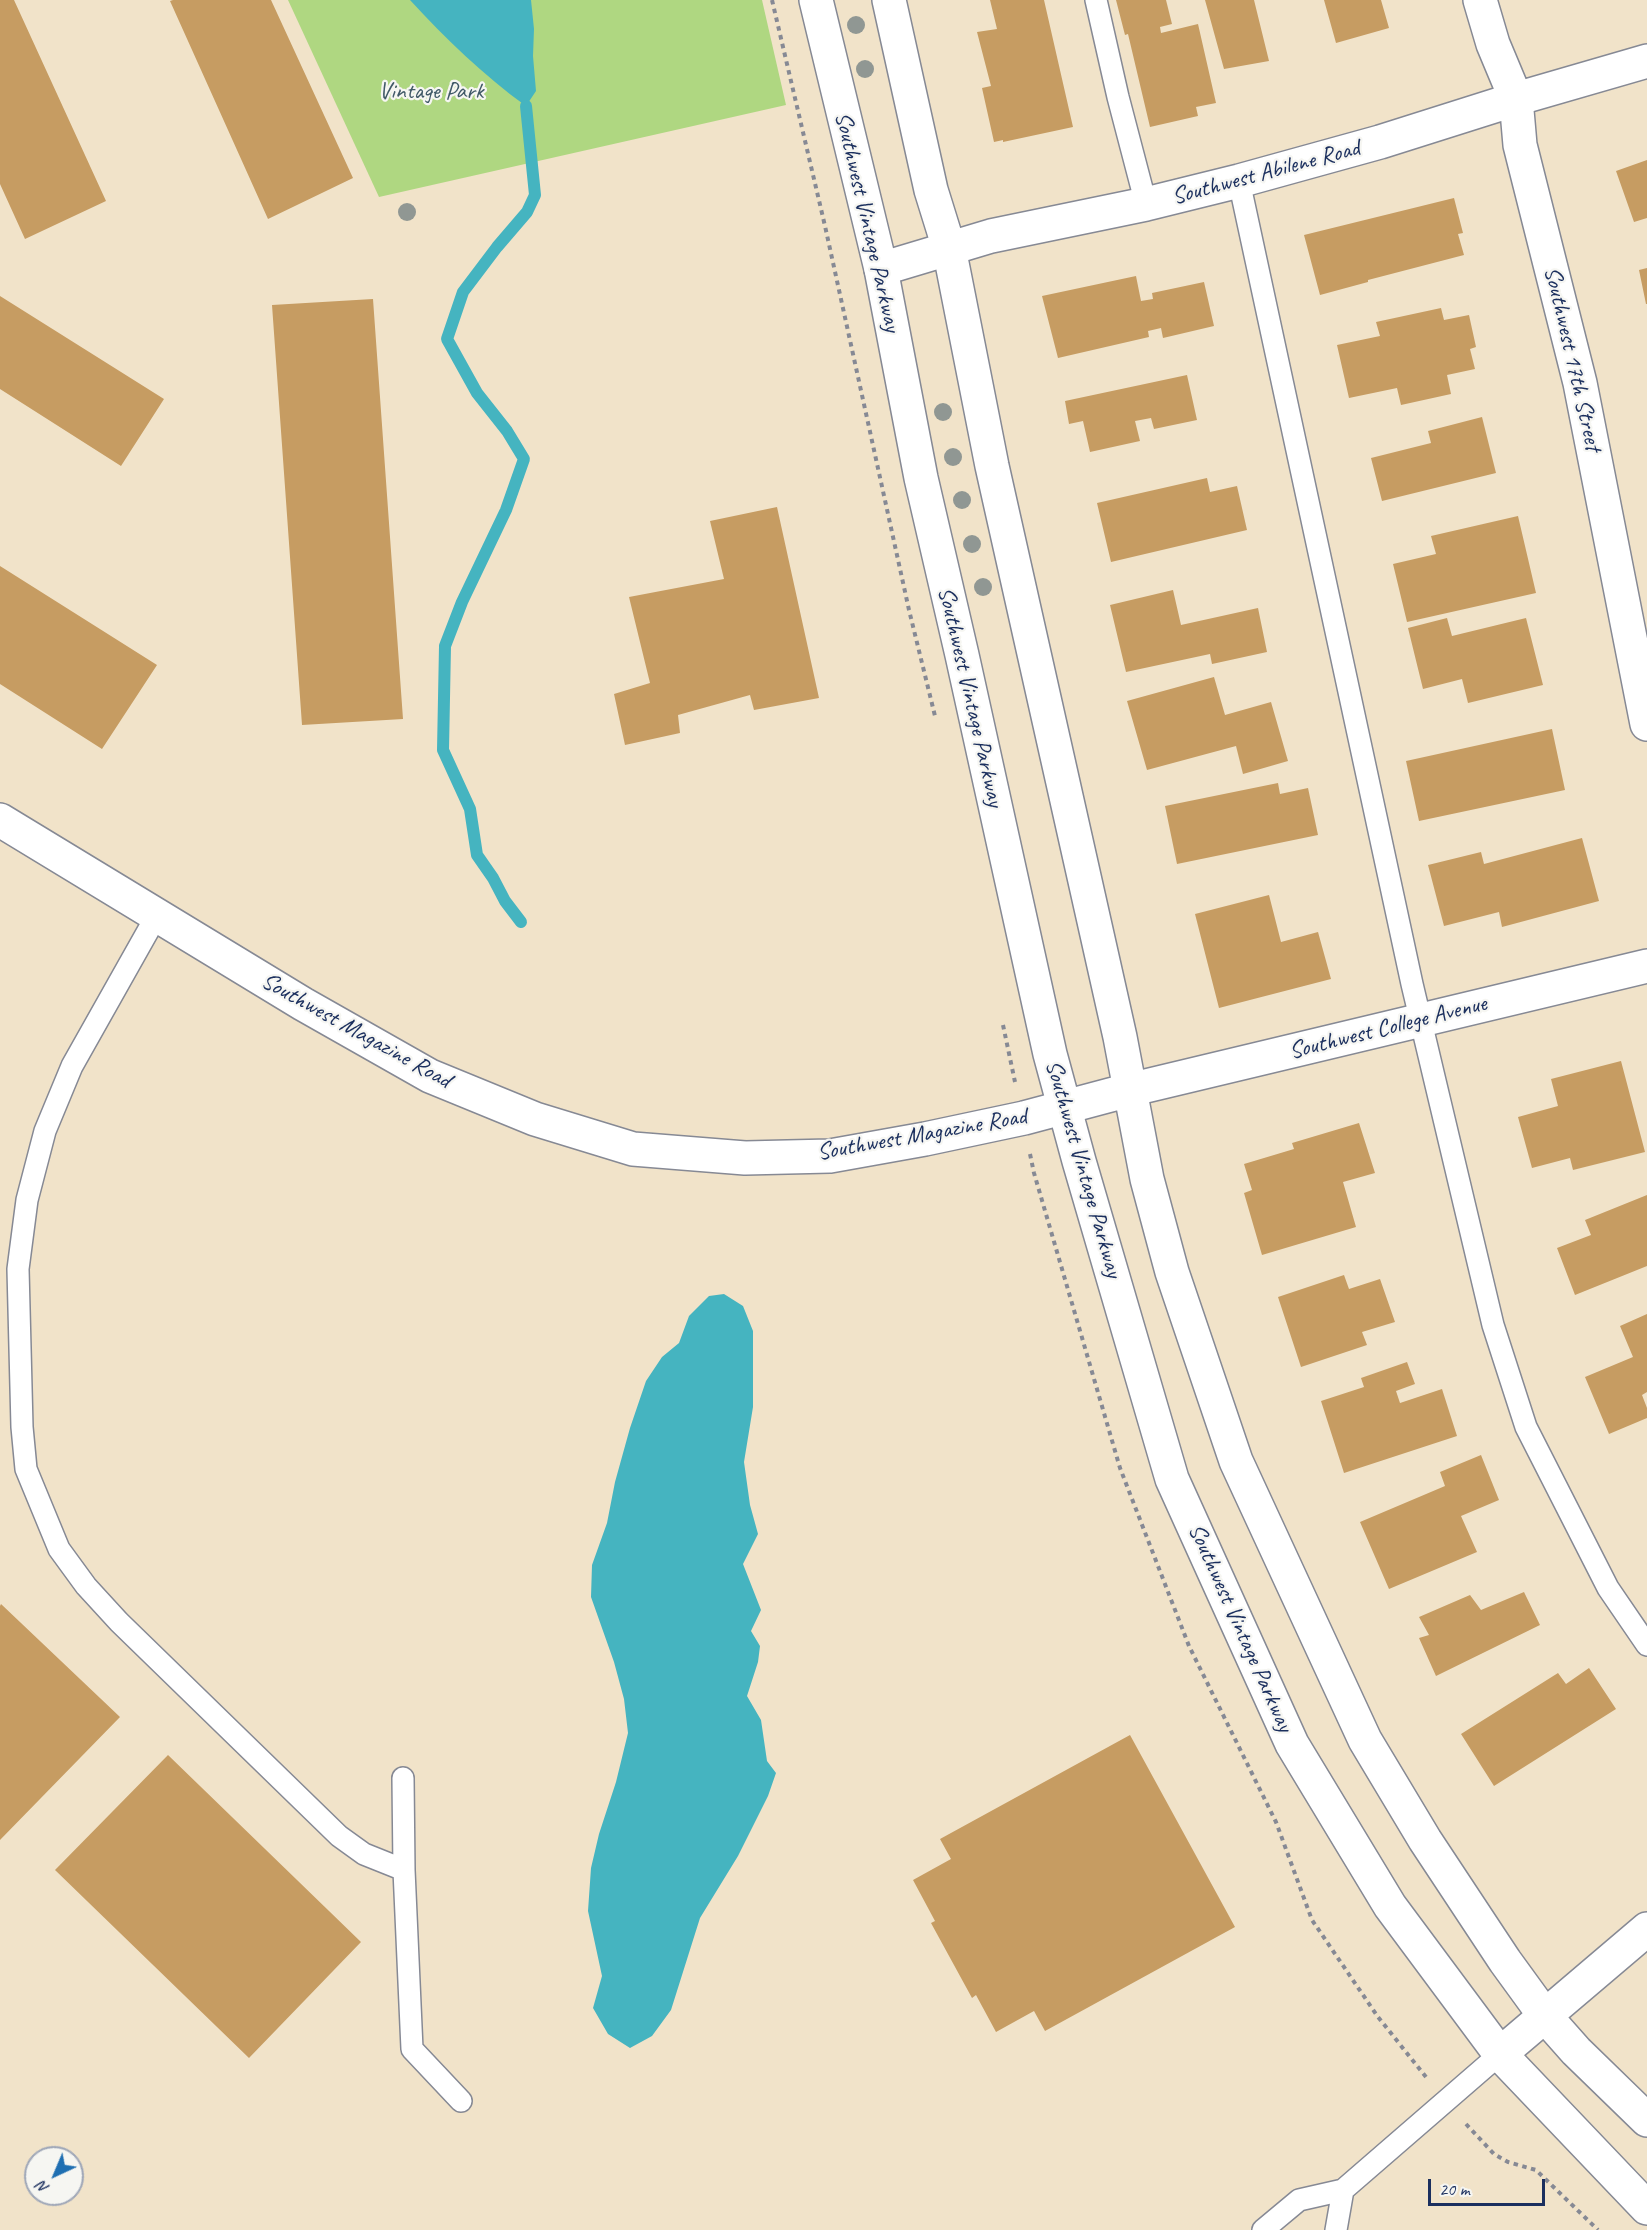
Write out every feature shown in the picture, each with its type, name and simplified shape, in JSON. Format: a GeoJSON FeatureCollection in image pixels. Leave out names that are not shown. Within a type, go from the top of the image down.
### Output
{"type":"FeatureCollection","features":[{"type":"Feature","properties":{"kind":"street","name":"Southwest Vintage Parkway"},"geometry":{"type":"LineString","coordinates":[[816,0],[881,269],[923,489],[1064,1108],[1172,1479],[1292,1744],[1390,1906],[1500,2054],[1647,2208]]}},
{"type":"Feature","properties":{"kind":"street"},"geometry":{"type":"LineString","coordinates":[[889,0],[932,190],[949,248],[992,466],[1115,1016],[1142,1157],[1172,1272],[1236,1461],[1365,1740],[1425,1840],[1505,1961],[1545,2016],[1576,2051],[1647,2120]]}},
{"type":"Feature","properties":{"kind":"street","name":"Southwest 17th Street"},"geometry":{"type":"LineString","coordinates":[[1480,0],[1493,44],[1516,99],[1520,145],[1580,383],[1647,724]]}},
{"type":"Feature","properties":{"kind":"street","name":"Southwest Abilene Road"},"geometry":{"type":"LineString","coordinates":[[881,269],[991,236],[1146,204],[1239,181],[1380,142],[1647,61]]}},
{"type":"Feature","properties":{"kind":"street","name":"Southwest Magazine Road"},"geometry":{"type":"LineString","coordinates":[[0,820],[303,1004],[430,1076],[535,1119],[633,1149],[745,1158],[831,1156],[925,1139],[1064,1108],[1129,1090]]}},
{"type":"Feature","properties":{"kind":"street","name":"Southwest College Avenue"},"geometry":{"type":"LineString","coordinates":[[1129,1090],[1647,966]]}},
{"type":"Feature","properties":{"kind":"street"},"geometry":{"type":"LineString","coordinates":[[1500,2054],[1647,1929]]}},
{"type":"Feature","properties":{"kind":"lane"},"geometry":{"type":"LineString","coordinates":[[1096,0],[1146,204]]}},
{"type":"Feature","properties":{"kind":"lane"},"geometry":{"type":"LineString","coordinates":[[1239,181],[1420,1020],[1493,1325],[1526,1427],[1608,1588],[1647,1644]]}},
{"type":"Feature","properties":{"kind":"lane"},"geometry":{"type":"LineString","coordinates":[[157,915],[72,1066],[45,1131],[27,1200],[18,1269],[22,1427],[26,1469],[59,1549],[86,1586],[119,1622],[339,1836],[364,1854],[404,1870]]}},
{"type":"Feature","properties":{"kind":"lane"},"geometry":{"type":"LineString","coordinates":[[403,1778],[404,1870],[412,2049],[461,2101]]}},
{"type":"Feature","properties":{"kind":"lane"},"geometry":{"type":"LineString","coordinates":[[1263,2230],[1299,2199],[1343,2190],[1500,2054]]}},
{"type":"Feature","properties":{"kind":"lane"},"geometry":{"type":"LineString","coordinates":[[1336,2230],[1343,2190]]}},
{"type":"Feature","properties":{"kind":"path"},"geometry":{"type":"LineString","coordinates":[[1120,1468],[1189,1646],[1276,1822],[1312,1920],[1378,2017],[1484,2145],[1508,2162],[1536,2170],[1598,2230]]}},
{"type":"Feature","properties":{"kind":"green space","name":"Vintage Park"},"geometry":{"type":"Polygon","coordinates":[[[288,0],[762,0],[786,105],[379,197],[288,0]]]}},
{"type":"Feature","properties":{"kind":"water"},"geometry":{"type":"Polygon","coordinates":[[[410,0],[531,0],[536,91],[526,106],[465,56],[410,0]]]}},
{"type":"Feature","properties":{"kind":"water"},"geometry":{"type":"Polygon","coordinates":[[[724,1294],[743,1306],[753,1331],[753,1407],[744,1462],[750,1505],[758,1534],[743,1564],[761,1610],[751,1631],[760,1646],[758,1662],[747,1696],[761,1720],[767,1761],[776,1773],[768,1796],[738,1856],[700,1918],[671,2010],[652,2036],[630,2048],[608,2034],[593,2008],[602,1976],[588,1911],[591,1868],[628,1733],[624,1699],[614,1662],[591,1597],[592,1565],[607,1523],[615,1482],[646,1381],[662,1357],[679,1343],[689,1316],[709,1296],[724,1294]]]}},
{"type":"Feature","properties":{"kind":"building"},"geometry":{"type":"Polygon","coordinates":[[[0,0],[14,0],[106,201],[25,239],[0,184],[0,0]]]}},
{"type":"Feature","properties":{"kind":"building"},"geometry":{"type":"Polygon","coordinates":[[[271,0],[353,178],[268,219],[170,1],[271,0]]]}},
{"type":"Feature","properties":{"kind":"building"},"geometry":{"type":"Polygon","coordinates":[[[990,0],[1044,0],[1073,127],[994,142],[982,88],[991,86],[977,32],[997,29],[990,0]]]}},
{"type":"Feature","properties":{"kind":"building"},"geometry":{"type":"Polygon","coordinates":[[[1116,0],[1166,0],[1172,24],[1160,27],[1161,33],[1198,24],[1216,103],[1196,107],[1198,116],[1150,127],[1128,34],[1125,35],[1116,0]]]}},
{"type":"Feature","properties":{"kind":"building"},"geometry":{"type":"Polygon","coordinates":[[[1205,0],[1254,0],[1269,61],[1224,69],[1205,0]]]}},
{"type":"Feature","properties":{"kind":"building"},"geometry":{"type":"Polygon","coordinates":[[[1324,0],[1381,0],[1389,28],[1336,43],[1324,0]]]}},
{"type":"Feature","properties":{"kind":"building"},"geometry":{"type":"Polygon","coordinates":[[[1647,160],[1647,218],[1634,222],[1616,171],[1647,160]]]}},
{"type":"Feature","properties":{"kind":"building"},"geometry":{"type":"Polygon","coordinates":[[[1454,198],[1463,233],[1458,234],[1464,255],[1320,295],[1304,235],[1454,198]]]}},
{"type":"Feature","properties":{"kind":"building"},"geometry":{"type":"Polygon","coordinates":[[[1647,268],[1647,304],[1646,304],[1639,270],[1647,268]]]}},
{"type":"Feature","properties":{"kind":"building"},"geometry":{"type":"Polygon","coordinates":[[[1136,276],[1141,301],[1153,299],[1152,293],[1204,282],[1214,326],[1163,338],[1161,328],[1148,331],[1149,337],[1058,358],[1042,296],[1136,276]]]}},
{"type":"Feature","properties":{"kind":"building"},"geometry":{"type":"Polygon","coordinates":[[[0,296],[164,399],[121,466],[0,389],[0,296]]]}},
{"type":"Feature","properties":{"kind":"building"},"geometry":{"type":"Polygon","coordinates":[[[373,299],[403,719],[302,725],[272,305],[373,299]]]}},
{"type":"Feature","properties":{"kind":"building"},"geometry":{"type":"Polygon","coordinates":[[[1441,308],[1444,320],[1469,315],[1476,347],[1470,349],[1475,369],[1447,375],[1451,394],[1401,405],[1397,388],[1349,398],[1337,345],[1380,336],[1376,322],[1441,308]]]}},
{"type":"Feature","properties":{"kind":"building"},"geometry":{"type":"Polygon","coordinates":[[[1187,375],[1197,420],[1154,429],[1151,418],[1135,421],[1140,441],[1090,452],[1083,421],[1069,424],[1065,401],[1187,375]]]}},
{"type":"Feature","properties":{"kind":"building"},"geometry":{"type":"Polygon","coordinates":[[[1482,417],[1496,473],[1382,501],[1371,458],[1431,443],[1428,431],[1482,417]]]}},
{"type":"Feature","properties":{"kind":"building"},"geometry":{"type":"Polygon","coordinates":[[[1207,478],[1210,492],[1237,486],[1247,530],[1111,562],[1097,503],[1207,478]]]}},
{"type":"Feature","properties":{"kind":"building"},"geometry":{"type":"Polygon","coordinates":[[[777,507],[819,698],[754,710],[750,695],[678,715],[680,733],[625,745],[614,694],[650,683],[629,597],[724,579],[710,521],[777,507]]]}},
{"type":"Feature","properties":{"kind":"building"},"geometry":{"type":"Polygon","coordinates":[[[1518,516],[1536,593],[1407,622],[1393,564],[1436,554],[1431,536],[1518,516]]]}},
{"type":"Feature","properties":{"kind":"building"},"geometry":{"type":"Polygon","coordinates":[[[0,566],[157,665],[102,749],[0,684],[0,566]]]}},
{"type":"Feature","properties":{"kind":"building"},"geometry":{"type":"Polygon","coordinates":[[[1173,590],[1181,625],[1258,608],[1267,652],[1212,664],[1210,654],[1126,672],[1110,605],[1173,590]]]}},
{"type":"Feature","properties":{"kind":"building"},"geometry":{"type":"Polygon","coordinates":[[[1447,618],[1452,636],[1526,618],[1543,685],[1468,703],[1462,679],[1423,689],[1408,628],[1447,618]]]}},
{"type":"Feature","properties":{"kind":"building"},"geometry":{"type":"Polygon","coordinates":[[[1214,677],[1225,715],[1271,702],[1288,761],[1243,774],[1236,746],[1147,770],[1127,701],[1214,677]]]}},
{"type":"Feature","properties":{"kind":"building"},"geometry":{"type":"Polygon","coordinates":[[[1552,729],[1565,790],[1419,821],[1406,761],[1552,729]]]}},
{"type":"Feature","properties":{"kind":"building"},"geometry":{"type":"Polygon","coordinates":[[[1278,783],[1280,794],[1308,788],[1318,835],[1177,864],[1165,806],[1278,783]]]}},
{"type":"Feature","properties":{"kind":"building"},"geometry":{"type":"Polygon","coordinates":[[[1582,838],[1599,901],[1502,927],[1499,912],[1444,926],[1428,865],[1481,852],[1484,864],[1582,838]]]}},
{"type":"Feature","properties":{"kind":"building"},"geometry":{"type":"Polygon","coordinates":[[[1269,895],[1281,942],[1318,932],[1331,979],[1219,1008],[1195,914],[1269,895]]]}},
{"type":"Feature","properties":{"kind":"building"},"geometry":{"type":"Polygon","coordinates":[[[1621,1061],[1645,1152],[1573,1170],[1570,1158],[1532,1168],[1518,1117],[1558,1106],[1551,1079],[1621,1061]]]}},
{"type":"Feature","properties":{"kind":"building"},"geometry":{"type":"Polygon","coordinates":[[[1359,1123],[1375,1173],[1343,1182],[1356,1227],[1262,1255],[1244,1193],[1252,1190],[1244,1164],[1294,1149],[1292,1143],[1359,1123]]]}},
{"type":"Feature","properties":{"kind":"building"},"geometry":{"type":"Polygon","coordinates":[[[1647,1195],[1647,1266],[1575,1295],[1557,1248],[1591,1235],[1585,1220],[1647,1195]]]}},
{"type":"Feature","properties":{"kind":"building"},"geometry":{"type":"Polygon","coordinates":[[[1344,1275],[1349,1289],[1380,1279],[1395,1322],[1362,1332],[1367,1345],[1301,1367],[1278,1297],[1344,1275]]]}},
{"type":"Feature","properties":{"kind":"building"},"geometry":{"type":"Polygon","coordinates":[[[1647,1314],[1647,1392],[1642,1395],[1647,1408],[1647,1418],[1609,1434],[1585,1377],[1633,1357],[1620,1326],[1647,1314]]]}},
{"type":"Feature","properties":{"kind":"building"},"geometry":{"type":"Polygon","coordinates":[[[1407,1362],[1415,1384],[1396,1391],[1400,1403],[1442,1389],[1457,1436],[1344,1473],[1321,1401],[1364,1387],[1361,1378],[1407,1362]]]}},
{"type":"Feature","properties":{"kind":"building"},"geometry":{"type":"Polygon","coordinates":[[[1481,1455],[1499,1500],[1461,1516],[1477,1552],[1389,1589],[1360,1522],[1445,1486],[1440,1472],[1481,1455]]]}},
{"type":"Feature","properties":{"kind":"building"},"geometry":{"type":"Polygon","coordinates":[[[1524,1592],[1540,1625],[1436,1676],[1419,1638],[1429,1635],[1419,1617],[1470,1595],[1481,1610],[1524,1592]]]}},
{"type":"Feature","properties":{"kind":"building"},"geometry":{"type":"Polygon","coordinates":[[[1,1604],[120,1717],[0,1840],[0,1606],[1,1604]]]}},
{"type":"Feature","properties":{"kind":"building"},"geometry":{"type":"Polygon","coordinates":[[[1589,1668],[1616,1709],[1494,1786],[1461,1734],[1558,1673],[1566,1684],[1589,1668]]]}},
{"type":"Feature","properties":{"kind":"building"},"geometry":{"type":"Polygon","coordinates":[[[1130,1735],[1235,1927],[1045,2031],[1034,2011],[996,2032],[976,1995],[972,1998],[931,1923],[935,1921],[913,1880],[951,1859],[940,1839],[1130,1735]]]}},
{"type":"Feature","properties":{"kind":"building"},"geometry":{"type":"Polygon","coordinates":[[[168,1755],[361,1942],[249,2058],[55,1870],[168,1755]]]}},
{"type":"Feature","properties":{"kind":"waterway"},"geometry":{"type":"LineString","coordinates":[[521,922],[505,901],[477,855],[470,809],[443,750],[445,646],[462,602],[506,510],[524,459],[507,431],[477,393],[447,339],[463,292],[527,212],[535,195],[526,106]]}}]}
